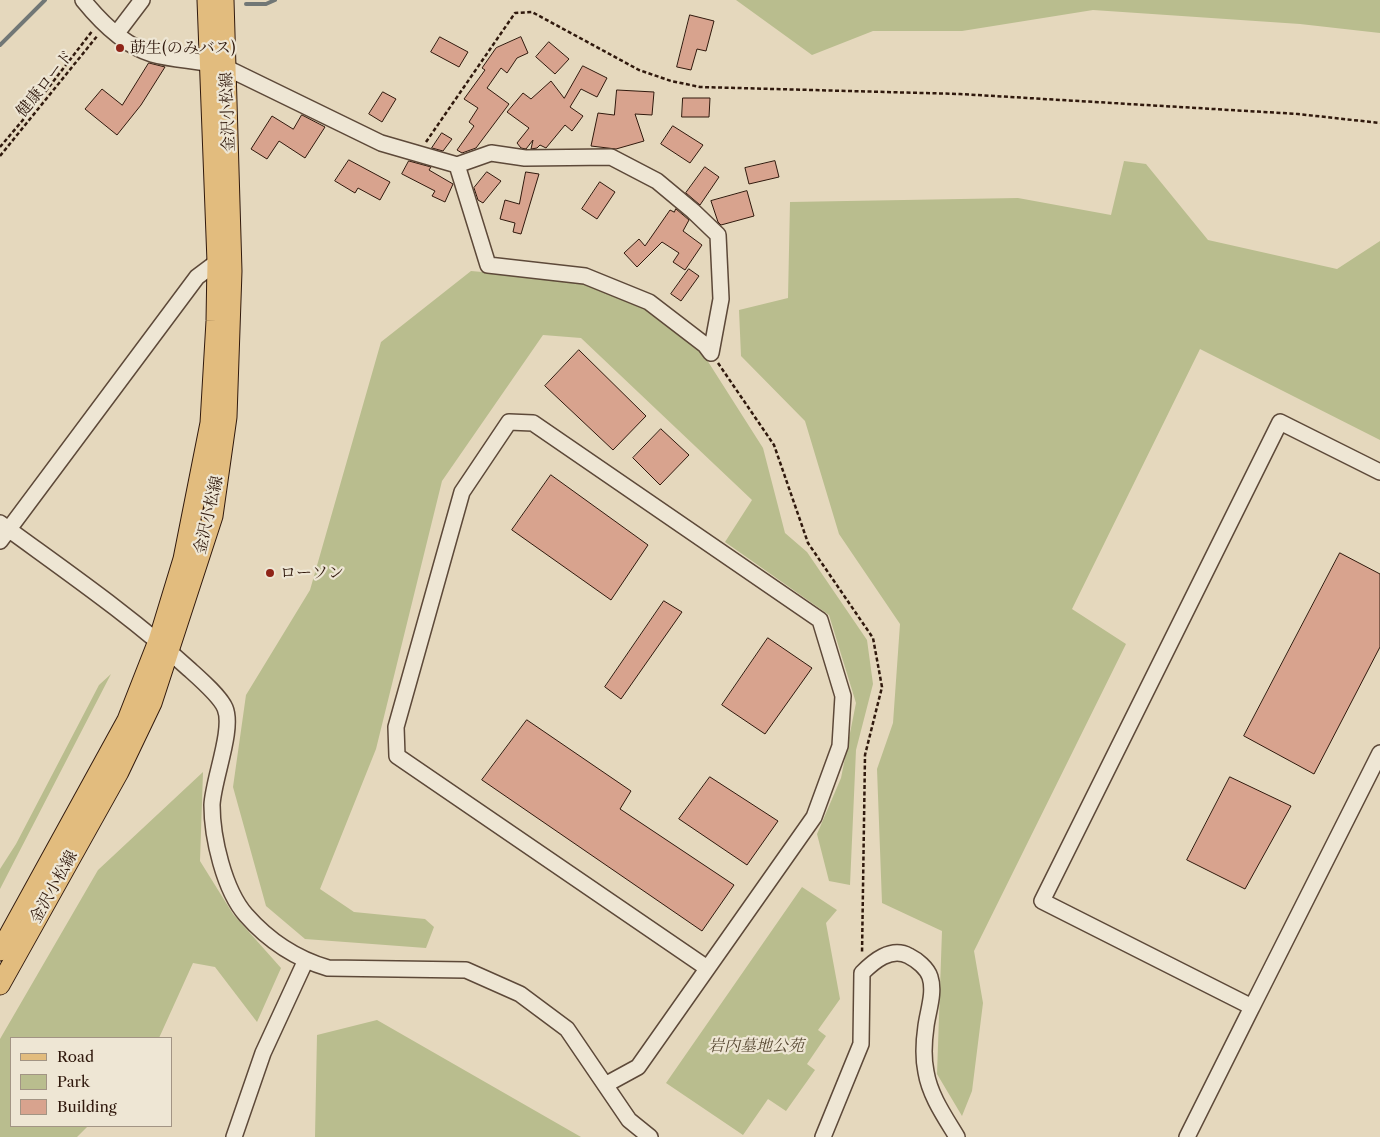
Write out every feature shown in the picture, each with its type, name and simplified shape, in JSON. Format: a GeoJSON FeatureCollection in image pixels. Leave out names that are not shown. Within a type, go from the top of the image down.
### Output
{"type":"FeatureCollection","features":[{"type":"Feature","properties":{"kind":"main road","name":"金沢小松線"},"geometry":{"type":"LineString","coordinates":[[0,985],[118,772],[152,703],[183,559],[210,423],[217,262],[207,0]]}},
{"type":"Feature","properties":{"kind":"main road","name":"金沢小松線"},"geometry":{"type":"LineString","coordinates":[[0,951],[127,720],[164,646],[212,516],[227,417],[232,271],[224,0]]}},
{"type":"Feature","properties":{"kind":"street"},"geometry":{"type":"LineString","coordinates":[[83,0],[108,26],[128,42],[151,54],[208,62],[227,68],[381,143],[418,152],[456,166],[491,153],[525,158],[611,157],[657,182],[693,210],[718,235],[721,299],[711,353],[705,345],[649,302],[586,276],[488,265],[456,166]]}},
{"type":"Feature","properties":{"kind":"street"},"geometry":{"type":"LineString","coordinates":[[108,26],[142,0]]}},
{"type":"Feature","properties":{"kind":"street"},"geometry":{"type":"LineString","coordinates":[[217,262],[197,276],[3,531],[164,646],[201,680],[225,707],[227,722],[212,804],[218,854],[235,897],[246,915],[287,951],[306,962],[328,968],[466,970],[520,994],[568,1029],[629,1120],[650,1137]]}},
{"type":"Feature","properties":{"kind":"street"},"geometry":{"type":"LineString","coordinates":[[605,1085],[638,1067],[814,817],[840,746],[843,696],[820,620],[533,423],[509,422],[462,492],[396,727],[397,756],[707,968]]}},
{"type":"Feature","properties":{"kind":"street"},"geometry":{"type":"LineString","coordinates":[[1252,1007],[1042,901],[1280,422],[1380,472]]}},
{"type":"Feature","properties":{"kind":"street"},"geometry":{"type":"LineString","coordinates":[[1187,1137],[1380,753]]}},
{"type":"Feature","properties":{"kind":"street"},"geometry":{"type":"LineString","coordinates":[[823,1137],[861,1044],[862,973],[881,957],[892,954],[907,954],[924,967],[930,977],[931,992],[926,1028],[925,1072],[933,1095],[957,1137]]}},
{"type":"Feature","properties":{"kind":"street"},"geometry":{"type":"LineString","coordinates":[[230,1136],[263,1053],[306,962]]}},
{"type":"Feature","properties":{"kind":"path"},"geometry":{"type":"LineString","coordinates":[[418,152],[514,13],[532,12],[639,70],[671,81],[700,87],[960,94],[1298,114],[1380,123]]}},
{"type":"Feature","properties":{"kind":"path"},"geometry":{"type":"LineString","coordinates":[[0,147],[108,26]]}},
{"type":"Feature","properties":{"kind":"path","name":"健康ロード"},"geometry":{"type":"LineString","coordinates":[[0,156],[108,26]]}},
{"type":"Feature","properties":{"kind":"green space"},"geometry":{"type":"Polygon","coordinates":[[[736,0],[1380,0],[1380,33],[1300,24],[1093,10],[962,31],[873,31],[812,55],[736,0]]]}},
{"type":"Feature","properties":{"kind":"green space"},"geometry":{"type":"Polygon","coordinates":[[[1124,161],[1146,164],[1208,240],[1337,269],[1380,241],[1380,440],[1200,349],[1072,609],[1126,644],[974,951],[983,1003],[972,1091],[962,1116],[937,1074],[942,931],[882,903],[877,769],[893,723],[900,624],[839,534],[805,421],[741,356],[739,310],[788,298],[790,202],[1018,198],[1111,215],[1124,161]]]}},
{"type":"Feature","properties":{"kind":"green space"},"geometry":{"type":"Polygon","coordinates":[[[471,271],[582,281],[645,308],[700,349],[763,448],[785,533],[807,552],[867,640],[873,684],[856,750],[850,885],[829,881],[817,834],[841,778],[856,703],[829,615],[725,542],[752,500],[581,338],[543,335],[442,481],[376,749],[320,889],[354,912],[425,919],[434,927],[426,948],[305,939],[266,906],[233,787],[246,695],[310,590],[381,342],[471,271]]]}},
{"type":"Feature","properties":{"kind":"green space"},"geometry":{"type":"Polygon","coordinates":[[[111,674],[0,889],[0,869],[16,844],[99,685],[111,674]]]}},
{"type":"Feature","properties":{"kind":"green space"},"geometry":{"type":"Polygon","coordinates":[[[203,772],[200,861],[233,914],[281,968],[257,1022],[215,967],[193,963],[159,1037],[10,1037],[10,1127],[87,1127],[77,1137],[0,1137],[0,1039],[98,870],[203,772]]]}},
{"type":"Feature","properties":{"kind":"green space","name":"岩内墓地公苑"},"geometry":{"type":"Polygon","coordinates":[[[802,887],[837,910],[826,923],[840,999],[818,1030],[826,1036],[807,1064],[815,1070],[786,1111],[768,1099],[743,1135],[666,1083],[802,887]]]}},
{"type":"Feature","properties":{"kind":"green space"},"geometry":{"type":"Polygon","coordinates":[[[377,1020],[581,1137],[315,1137],[317,1035],[377,1020]]]}},
{"type":"Feature","properties":{"kind":"building"},"geometry":{"type":"Polygon","coordinates":[[[690,15],[714,21],[706,51],[697,49],[691,70],[677,67],[690,15]]]}},
{"type":"Feature","properties":{"kind":"building"},"geometry":{"type":"Polygon","coordinates":[[[440,37],[468,52],[459,67],[431,52],[440,37]]]}},
{"type":"Feature","properties":{"kind":"building"},"geometry":{"type":"Polygon","coordinates":[[[521,37],[528,53],[517,58],[507,73],[501,68],[487,88],[509,104],[476,148],[462,153],[457,150],[474,126],[469,122],[478,108],[464,99],[485,70],[482,68],[496,48],[521,37]]]}},
{"type":"Feature","properties":{"kind":"building"},"geometry":{"type":"Polygon","coordinates":[[[549,42],[569,59],[555,74],[536,57],[549,42]]]}},
{"type":"Feature","properties":{"kind":"building"},"geometry":{"type":"Polygon","coordinates":[[[149,63],[165,67],[141,105],[117,135],[85,109],[102,89],[122,105],[149,63]]]}},
{"type":"Feature","properties":{"kind":"building"},"geometry":{"type":"Polygon","coordinates":[[[583,66],[607,78],[597,97],[581,89],[570,107],[583,116],[572,131],[565,125],[546,148],[540,145],[537,148],[531,149],[533,140],[526,149],[521,148],[517,143],[529,128],[507,112],[523,93],[531,99],[551,81],[564,98],[583,66]]]}},
{"type":"Feature","properties":{"kind":"building"},"geometry":{"type":"Polygon","coordinates":[[[617,90],[654,92],[652,115],[635,114],[644,141],[616,149],[591,146],[598,113],[614,115],[617,90]]]}},
{"type":"Feature","properties":{"kind":"building"},"geometry":{"type":"Polygon","coordinates":[[[383,92],[396,99],[382,122],[369,114],[383,92]]]}},
{"type":"Feature","properties":{"kind":"building"},"geometry":{"type":"Polygon","coordinates":[[[683,98],[710,98],[709,117],[682,117],[683,98]]]}},
{"type":"Feature","properties":{"kind":"building"},"geometry":{"type":"Polygon","coordinates":[[[302,115],[325,127],[305,158],[279,141],[267,159],[251,149],[272,116],[293,129],[302,115]]]}},
{"type":"Feature","properties":{"kind":"building"},"geometry":{"type":"Polygon","coordinates":[[[673,126],[703,145],[690,163],[661,144],[673,126]]]}},
{"type":"Feature","properties":{"kind":"building"},"geometry":{"type":"Polygon","coordinates":[[[442,133],[452,139],[443,151],[432,148],[442,133]]]}},
{"type":"Feature","properties":{"kind":"building"},"geometry":{"type":"Polygon","coordinates":[[[349,160],[390,182],[380,200],[358,188],[355,193],[335,181],[349,160]]]}},
{"type":"Feature","properties":{"kind":"building"},"geometry":{"type":"Polygon","coordinates":[[[409,161],[431,167],[429,170],[453,184],[445,202],[432,196],[435,191],[402,174],[409,161]]]}},
{"type":"Feature","properties":{"kind":"building"},"geometry":{"type":"Polygon","coordinates":[[[775,161],[779,177],[749,184],[745,168],[775,161]]]}},
{"type":"Feature","properties":{"kind":"building"},"geometry":{"type":"Polygon","coordinates":[[[705,167],[719,177],[700,205],[686,193],[705,167]]]}},
{"type":"Feature","properties":{"kind":"building"},"geometry":{"type":"Polygon","coordinates":[[[487,172],[501,181],[483,203],[478,200],[474,188],[487,172]]]}},
{"type":"Feature","properties":{"kind":"building"},"geometry":{"type":"Polygon","coordinates":[[[526,172],[539,174],[521,234],[513,232],[515,223],[500,219],[505,200],[519,204],[526,172]]]}},
{"type":"Feature","properties":{"kind":"building"},"geometry":{"type":"Polygon","coordinates":[[[600,182],[615,192],[597,219],[582,209],[600,182]]]}},
{"type":"Feature","properties":{"kind":"building"},"geometry":{"type":"Polygon","coordinates":[[[747,191],[754,216],[721,225],[718,222],[711,201],[747,191]]]}},
{"type":"Feature","properties":{"kind":"building"},"geometry":{"type":"Polygon","coordinates":[[[676,209],[689,220],[683,231],[702,245],[685,270],[673,262],[679,253],[662,242],[637,267],[624,253],[639,239],[645,246],[670,210],[674,212],[676,209]]]}},
{"type":"Feature","properties":{"kind":"building"},"geometry":{"type":"Polygon","coordinates":[[[689,269],[699,276],[681,301],[671,294],[689,269]]]}},
{"type":"Feature","properties":{"kind":"building"},"geometry":{"type":"Polygon","coordinates":[[[579,350],[646,416],[613,450],[545,386],[579,350]]]}},
{"type":"Feature","properties":{"kind":"building"},"geometry":{"type":"Polygon","coordinates":[[[661,429],[689,455],[660,485],[633,458],[661,429]]]}},
{"type":"Feature","properties":{"kind":"building"},"geometry":{"type":"Polygon","coordinates":[[[551,475],[648,545],[611,600],[512,530],[551,475]]]}},
{"type":"Feature","properties":{"kind":"building"},"geometry":{"type":"Polygon","coordinates":[[[1340,553],[1380,574],[1380,647],[1314,774],[1244,736],[1340,553]]]}},
{"type":"Feature","properties":{"kind":"building"},"geometry":{"type":"Polygon","coordinates":[[[664,601],[682,612],[621,699],[605,687],[664,601]]]}},
{"type":"Feature","properties":{"kind":"building"},"geometry":{"type":"Polygon","coordinates":[[[768,638],[812,668],[765,734],[722,705],[768,638]]]}},
{"type":"Feature","properties":{"kind":"building"},"geometry":{"type":"Polygon","coordinates":[[[527,720],[631,791],[620,809],[734,885],[702,931],[482,780],[527,720]]]}},
{"type":"Feature","properties":{"kind":"building"},"geometry":{"type":"Polygon","coordinates":[[[710,777],[778,821],[747,865],[679,819],[710,777]]]}},
{"type":"Feature","properties":{"kind":"building"},"geometry":{"type":"Polygon","coordinates":[[[1230,777],[1291,806],[1245,889],[1187,860],[1230,777]]]}},
{"type":"Feature","properties":{"kind":"waterway"},"geometry":{"type":"LineString","coordinates":[[0,45],[45,0]]}},
{"type":"Feature","properties":{"kind":"waterway"},"geometry":{"type":"LineString","coordinates":[[246,4],[266,4],[275,0]]}},
{"type":"Feature","properties":{"kind":"place","name":"莇生(のみバス)"},"geometry":{"type":"Point","coordinates":[120,48]}},
{"type":"Feature","properties":{"kind":"place","name":"ローソン"},"geometry":{"type":"Point","coordinates":[270,573]}}]}
